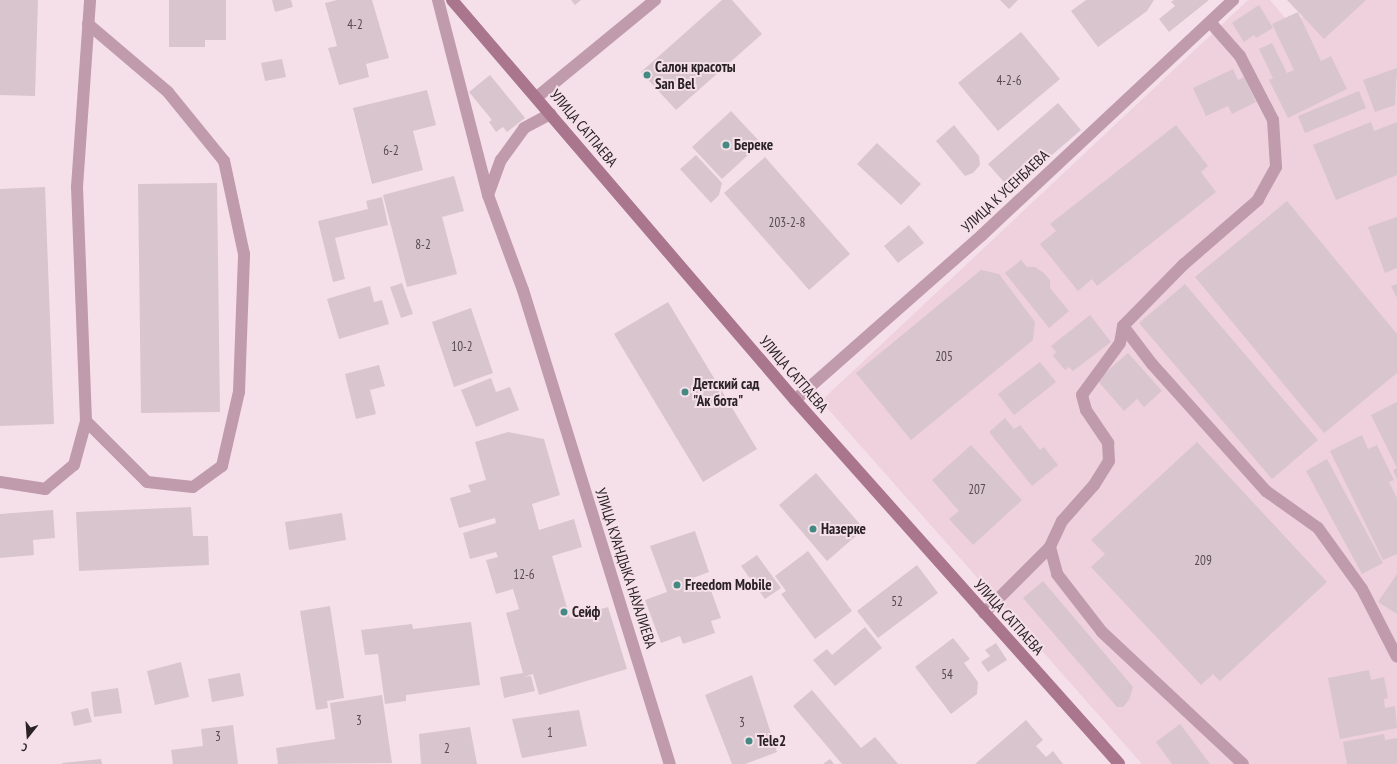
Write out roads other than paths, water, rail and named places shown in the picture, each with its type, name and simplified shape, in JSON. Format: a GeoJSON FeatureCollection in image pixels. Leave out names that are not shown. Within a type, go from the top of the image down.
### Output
{"type":"FeatureCollection","features":[{"type":"Feature","properties":{"kind":"street"},"geometry":{"type":"LineString","coordinates":[[0,482],[45,489],[74,465],[86,421],[77,187],[90,0]]}},
{"type":"Feature","properties":{"kind":"street","name":"УЛИЦА КУАНДЫКА НАУАЛИЕВА"},"geometry":{"type":"LineString","coordinates":[[438,0],[488,195],[523,290],[550,382],[670,764]]}},
{"type":"Feature","properties":{"kind":"street","name":"УЛИЦА САТПАЕВА"},"geometry":{"type":"LineString","coordinates":[[452,0],[795,400],[1119,764]]}},
{"type":"Feature","properties":{"kind":"street"},"geometry":{"type":"LineString","coordinates":[[537,98],[655,0]]}},
{"type":"Feature","properties":{"kind":"street","name":"УЛИЦА К УСЕНБАЕВА"},"geometry":{"type":"LineString","coordinates":[[795,400],[982,235],[1233,0]]}},
{"type":"Feature","properties":{"kind":"street"},"geometry":{"type":"LineString","coordinates":[[984,613],[1050,547],[1062,521],[1094,485],[1109,461],[1108,443],[1086,410],[1082,395],[1120,343],[1123,326],[1184,264],[1258,200],[1276,167],[1273,120],[1240,56],[1210,22]]}},
{"type":"Feature","properties":{"kind":"street"},"geometry":{"type":"LineString","coordinates":[[86,421],[147,482],[193,487],[222,466],[239,392],[244,254],[224,162],[168,92],[88,24]]}},
{"type":"Feature","properties":{"kind":"street"},"geometry":{"type":"LineString","coordinates":[[488,195],[501,160],[524,128],[550,114]]}},
{"type":"Feature","properties":{"kind":"street"},"geometry":{"type":"LineString","coordinates":[[1123,326],[1152,364],[1266,491],[1318,528],[1362,589],[1397,657]]}},
{"type":"Feature","properties":{"kind":"street"},"geometry":{"type":"LineString","coordinates":[[1050,547],[1057,574],[1102,632],[1243,764]]}},
{"type":"Feature","properties":{"kind":"place","name":"Салон красоты San Bel"},"geometry":{"type":"Point","coordinates":[647,75]}},
{"type":"Feature","properties":{"kind":"place","name":"Береке"},"geometry":{"type":"Point","coordinates":[726,145]}},
{"type":"Feature","properties":{"kind":"place","name":"Детский сад \"Ак бота\""},"geometry":{"type":"Point","coordinates":[685,392]}},
{"type":"Feature","properties":{"kind":"place","name":"Назерке"},"geometry":{"type":"Point","coordinates":[813,529]}},
{"type":"Feature","properties":{"kind":"place","name":"Freedom Mobile"},"geometry":{"type":"Point","coordinates":[677,585]}},
{"type":"Feature","properties":{"kind":"place","name":"Сейф"},"geometry":{"type":"Point","coordinates":[564,612]}},
{"type":"Feature","properties":{"kind":"place","name":"Tele2"},"geometry":{"type":"Point","coordinates":[749,741]}}]}
